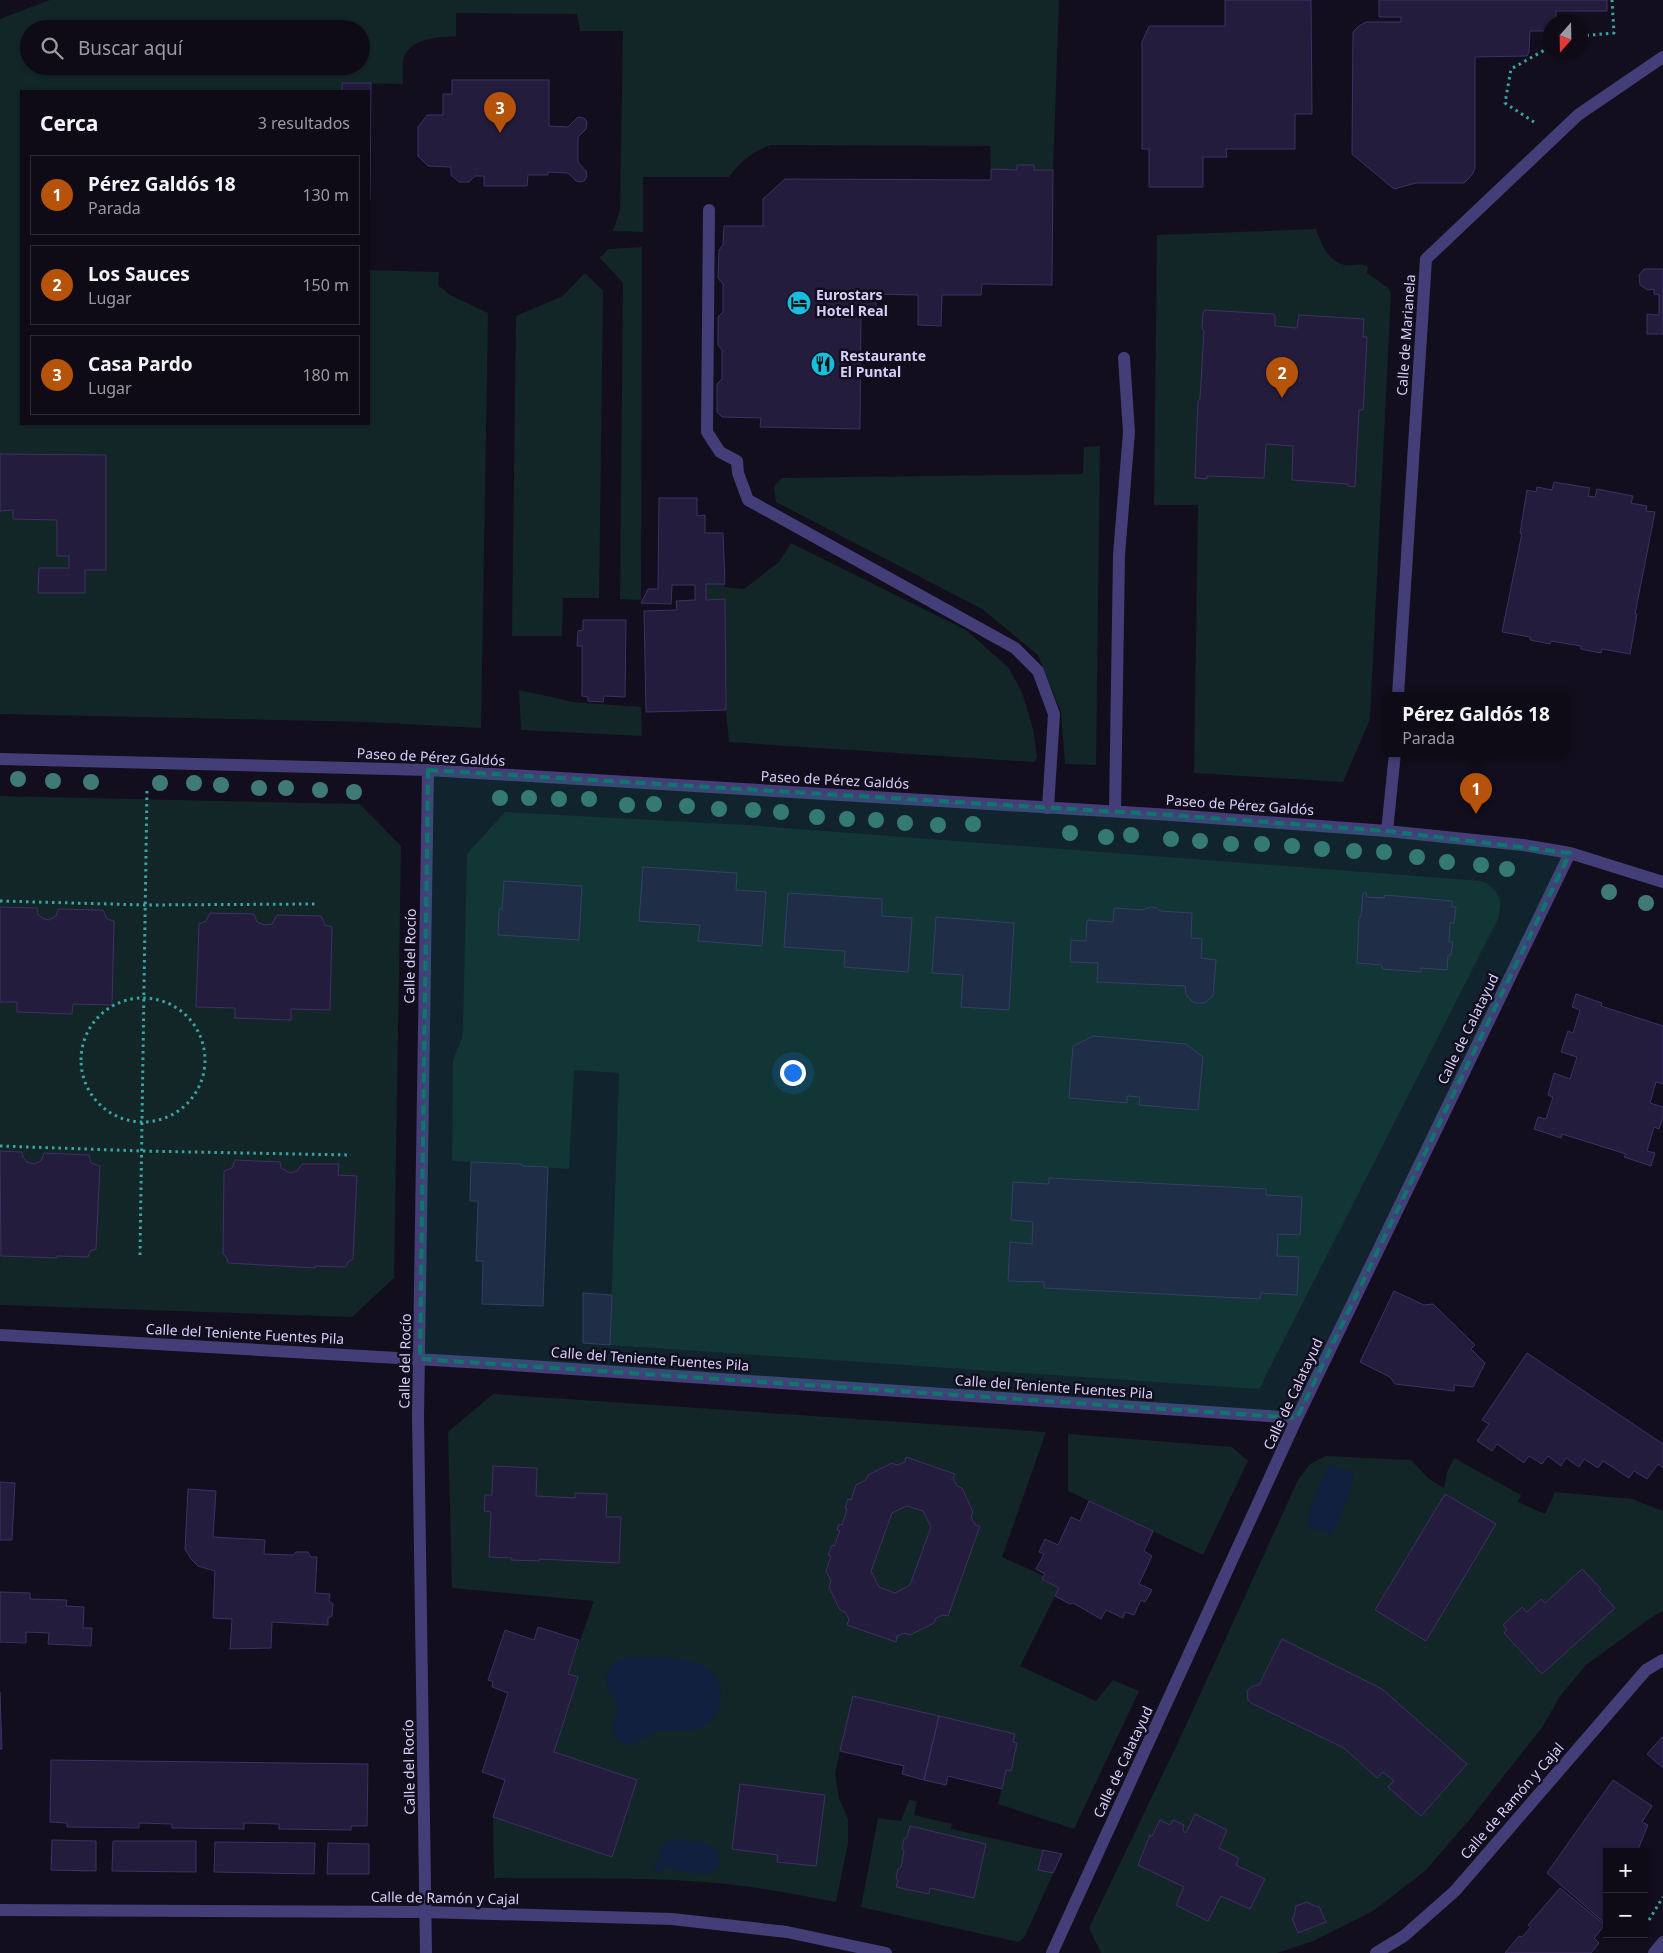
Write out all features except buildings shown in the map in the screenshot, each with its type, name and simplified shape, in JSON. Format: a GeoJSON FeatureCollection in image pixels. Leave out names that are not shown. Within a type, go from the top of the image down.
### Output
{"type":"FeatureCollection","features":[{"type":"Feature","properties":{"kind":"street","name":"Calle de Marianela"},"geometry":{"type":"LineString","coordinates":[[1398,692],[1426,259],[1578,115],[1663,57]]}},
{"type":"Feature","properties":{"kind":"street"},"geometry":{"type":"LineString","coordinates":[[709,210],[707,432],[720,452],[737,461],[738,473],[748,500],[1015,648],[1038,671],[1054,714],[1048,808]]}},
{"type":"Feature","properties":{"kind":"street"},"geometry":{"type":"LineString","coordinates":[[1115,811],[1119,555],[1129,432],[1124,358]]}},
{"type":"Feature","properties":{"kind":"street"},"geometry":{"type":"LineString","coordinates":[[1387,831],[1395,757]]}},
{"type":"Feature","properties":{"kind":"street","name":"Paseo de Pérez Galdós"},"geometry":{"type":"LineString","coordinates":[[0,759],[428,770],[1115,811],[1387,831],[1570,853],[1663,882]]}},
{"type":"Feature","properties":{"kind":"street","name":"Calle del Rocío"},"geometry":{"type":"LineString","coordinates":[[426,1953],[418,1417],[428,770]]}},
{"type":"Feature","properties":{"kind":"street","name":"Calle de Calatayud"},"geometry":{"type":"LineString","coordinates":[[1052,1953],[1297,1418],[1570,853]]}},
{"type":"Feature","properties":{"kind":"street","name":"Calle del Teniente Fuentes Pila"},"geometry":{"type":"LineString","coordinates":[[0,1335],[420,1359],[1297,1418]]}},
{"type":"Feature","properties":{"kind":"street","name":"Calle de Ramón y Cajal"},"geometry":{"type":"LineString","coordinates":[[1376,1953],[1404,1936],[1455,1891],[1646,1670],[1663,1660]]}},
{"type":"Feature","properties":{"kind":"street","name":"Calle de Ramón y Cajal"},"geometry":{"type":"LineString","coordinates":[[0,1910],[426,1912],[672,1919],[787,1932],[886,1953]]}},
{"type":"Feature","properties":{"kind":"street"},"geometry":{"type":"LineString","coordinates":[[1654,1953],[1663,1942]]}},
{"type":"Feature","properties":{"kind":"path"},"geometry":{"type":"LineString","coordinates":[[1588,35],[1614,33],[1612,0]]}},
{"type":"Feature","properties":{"kind":"path"},"geometry":{"type":"LineString","coordinates":[[1543,51],[1511,69],[1505,104],[1556,136]]}},
{"type":"Feature","properties":{"kind":"path"},"geometry":{"type":"LineString","coordinates":[[140,1255],[147,762]]}},
{"type":"Feature","properties":{"kind":"path"},"geometry":{"type":"LineString","coordinates":[[0,902],[146,905],[316,904]]}},
{"type":"Feature","properties":{"kind":"path"},"geometry":{"type":"LineString","coordinates":[[135,997],[153,998],[170,1003],[185,1013],[196,1027],[204,1043],[206,1061],[203,1078],[196,1094],[184,1108],[169,1117],[151,1122],[142,1122],[116,1116],[102,1106],[90,1093],[83,1076],[81,1058],[83,1041],[91,1025],[103,1012],[118,1002],[135,997]]}},
{"type":"Feature","properties":{"kind":"path"},"geometry":{"type":"LineString","coordinates":[[0,1146],[351,1155]]}},
{"type":"Feature","properties":{"kind":"path"},"geometry":{"type":"LineString","coordinates":[[1648,1921],[1663,1897]]}},
{"type":"Feature","properties":{"kind":"highlighted area"},"geometry":{"type":"Polygon","coordinates":[[[428,770],[1171,815],[1387,831],[1570,853],[1297,1418],[420,1359],[428,770]]]}},
{"type":"Feature","properties":{"kind":"green space"},"geometry":{"type":"Polygon","coordinates":[[[50,0],[1059,0],[1053,170],[991,169],[990,146],[771,145],[747,158],[729,177],[643,177],[643,232],[613,231],[620,210],[623,31],[580,31],[577,14],[456,13],[456,37],[432,38],[417,43],[410,48],[403,61],[403,84],[342,83],[342,90],[20,90],[20,425],[370,425],[370,270],[439,272],[438,285],[450,295],[488,313],[481,728],[366,722],[0,714],[0,19],[50,0]]]}},
{"type":"Feature","properties":{"kind":"green space"},"geometry":{"type":"Polygon","coordinates":[[[1316,229],[1323,246],[1334,260],[1345,265],[1360,264],[1368,267],[1367,273],[1388,288],[1391,293],[1370,719],[1343,782],[1194,773],[1198,505],[1154,505],[1157,235],[1316,229]]]}},
{"type":"Feature","properties":{"kind":"green space"},"geometry":{"type":"Polygon","coordinates":[[[642,247],[641,600],[620,599],[623,283],[599,257],[608,249],[642,247]]]}},
{"type":"Feature","properties":{"kind":"green space"},"geometry":{"type":"Polygon","coordinates":[[[585,273],[603,291],[599,598],[563,598],[562,636],[512,636],[516,316],[563,296],[585,273]]]}},
{"type":"Feature","properties":{"kind":"green space"},"geometry":{"type":"Polygon","coordinates":[[[1100,446],[1096,765],[1065,764],[1061,712],[1038,655],[982,609],[776,502],[774,486],[782,478],[1083,474],[1084,447],[1100,446]]]}},
{"type":"Feature","properties":{"kind":"green space"},"geometry":{"type":"Polygon","coordinates":[[[791,543],[966,630],[1009,668],[1023,695],[1033,729],[1037,757],[1035,762],[729,742],[726,710],[725,599],[706,600],[706,584],[725,584],[724,587],[744,589],[779,562],[791,543]]]}},
{"type":"Feature","properties":{"kind":"green space"},"geometry":{"type":"Polygon","coordinates":[[[519,690],[573,702],[641,707],[642,736],[521,730],[519,690]]]}},
{"type":"Feature","properties":{"kind":"green space"},"geometry":{"type":"Polygon","coordinates":[[[0,796],[360,804],[401,846],[394,1278],[352,1317],[0,1305],[0,796]]]}},
{"type":"Feature","properties":{"kind":"green space"},"geometry":{"type":"Polygon","coordinates":[[[505,812],[746,825],[1482,881],[1493,888],[1499,896],[1500,906],[1498,919],[1259,1389],[610,1345],[619,1073],[574,1070],[569,1169],[522,1166],[522,1164],[452,1161],[453,1060],[462,1038],[463,1027],[467,854],[505,812]]]}},
{"type":"Feature","properties":{"kind":"green space"},"geometry":{"type":"Polygon","coordinates":[[[493,1394],[1046,1432],[1002,1557],[1044,1576],[1043,1579],[1059,1588],[1020,1666],[1096,1701],[1113,1680],[1139,1691],[1074,1829],[998,1804],[1006,1770],[1011,1771],[1017,1743],[1013,1742],[1014,1734],[853,1696],[835,1773],[839,1799],[848,1819],[848,1843],[836,1902],[795,1894],[698,1881],[494,1878],[493,1817],[612,1857],[637,1780],[554,1752],[578,1678],[568,1674],[594,1601],[452,1588],[448,1432],[493,1394]]]}},
{"type":"Feature","properties":{"kind":"green space"},"geometry":{"type":"Polygon","coordinates":[[[1068,1434],[1232,1447],[1248,1461],[1203,1555],[1068,1491],[1068,1434]]]}},
{"type":"Feature","properties":{"kind":"green space"},"geometry":{"type":"Polygon","coordinates":[[[1326,1456],[1411,1460],[1429,1479],[1444,1488],[1447,1472],[1454,1458],[1521,1495],[1518,1502],[1545,1514],[1555,1492],[1632,1499],[1663,1511],[1663,1611],[1586,1665],[1560,1696],[1543,1726],[1470,1819],[1425,1871],[1373,1911],[1313,1941],[1277,1953],[1101,1953],[1089,1928],[1182,1734],[1298,1480],[1310,1464],[1326,1456]]]}},
{"type":"Feature","properties":{"kind":"green space"},"geometry":{"type":"Polygon","coordinates":[[[909,1800],[917,1801],[914,1815],[952,1824],[951,1829],[1062,1854],[1024,1938],[1018,1942],[861,1907],[878,1818],[901,1821],[909,1800]]]}},
{"type":"Feature","properties":{"kind":"water"},"geometry":{"type":"Polygon","coordinates":[[[1329,1464],[1354,1473],[1345,1505],[1331,1535],[1307,1526],[1315,1494],[1329,1464]]]}},
{"type":"Feature","properties":{"kind":"water"},"geometry":{"type":"Polygon","coordinates":[[[628,1657],[688,1660],[704,1666],[718,1681],[721,1690],[721,1700],[714,1718],[697,1730],[664,1731],[650,1734],[645,1739],[633,1744],[622,1743],[614,1734],[613,1724],[617,1703],[609,1692],[606,1680],[612,1665],[628,1657]]]}},
{"type":"Feature","properties":{"kind":"water"},"geometry":{"type":"Polygon","coordinates":[[[675,1839],[703,1842],[715,1848],[719,1853],[718,1867],[713,1871],[702,1874],[665,1868],[658,1873],[653,1867],[659,1861],[661,1846],[675,1839]]]}},
{"type":"Feature","properties":{"kind":"place","name":"Casa Pardo"},"geometry":{"type":"Point","coordinates":[500,133]}},
{"type":"Feature","properties":{"kind":"place","name":"Eurostars Hotel Real"},"geometry":{"type":"Point","coordinates":[799,303]}},
{"type":"Feature","properties":{"kind":"place","name":"Restaurante El Puntal"},"geometry":{"type":"Point","coordinates":[823,364]}},
{"type":"Feature","properties":{"kind":"place","name":"Los Sauces"},"geometry":{"type":"Point","coordinates":[1282,398]}},
{"type":"Feature","properties":{"kind":"place","name":"Pérez Galdós 18"},"geometry":{"type":"Point","coordinates":[1476,814]}}]}
